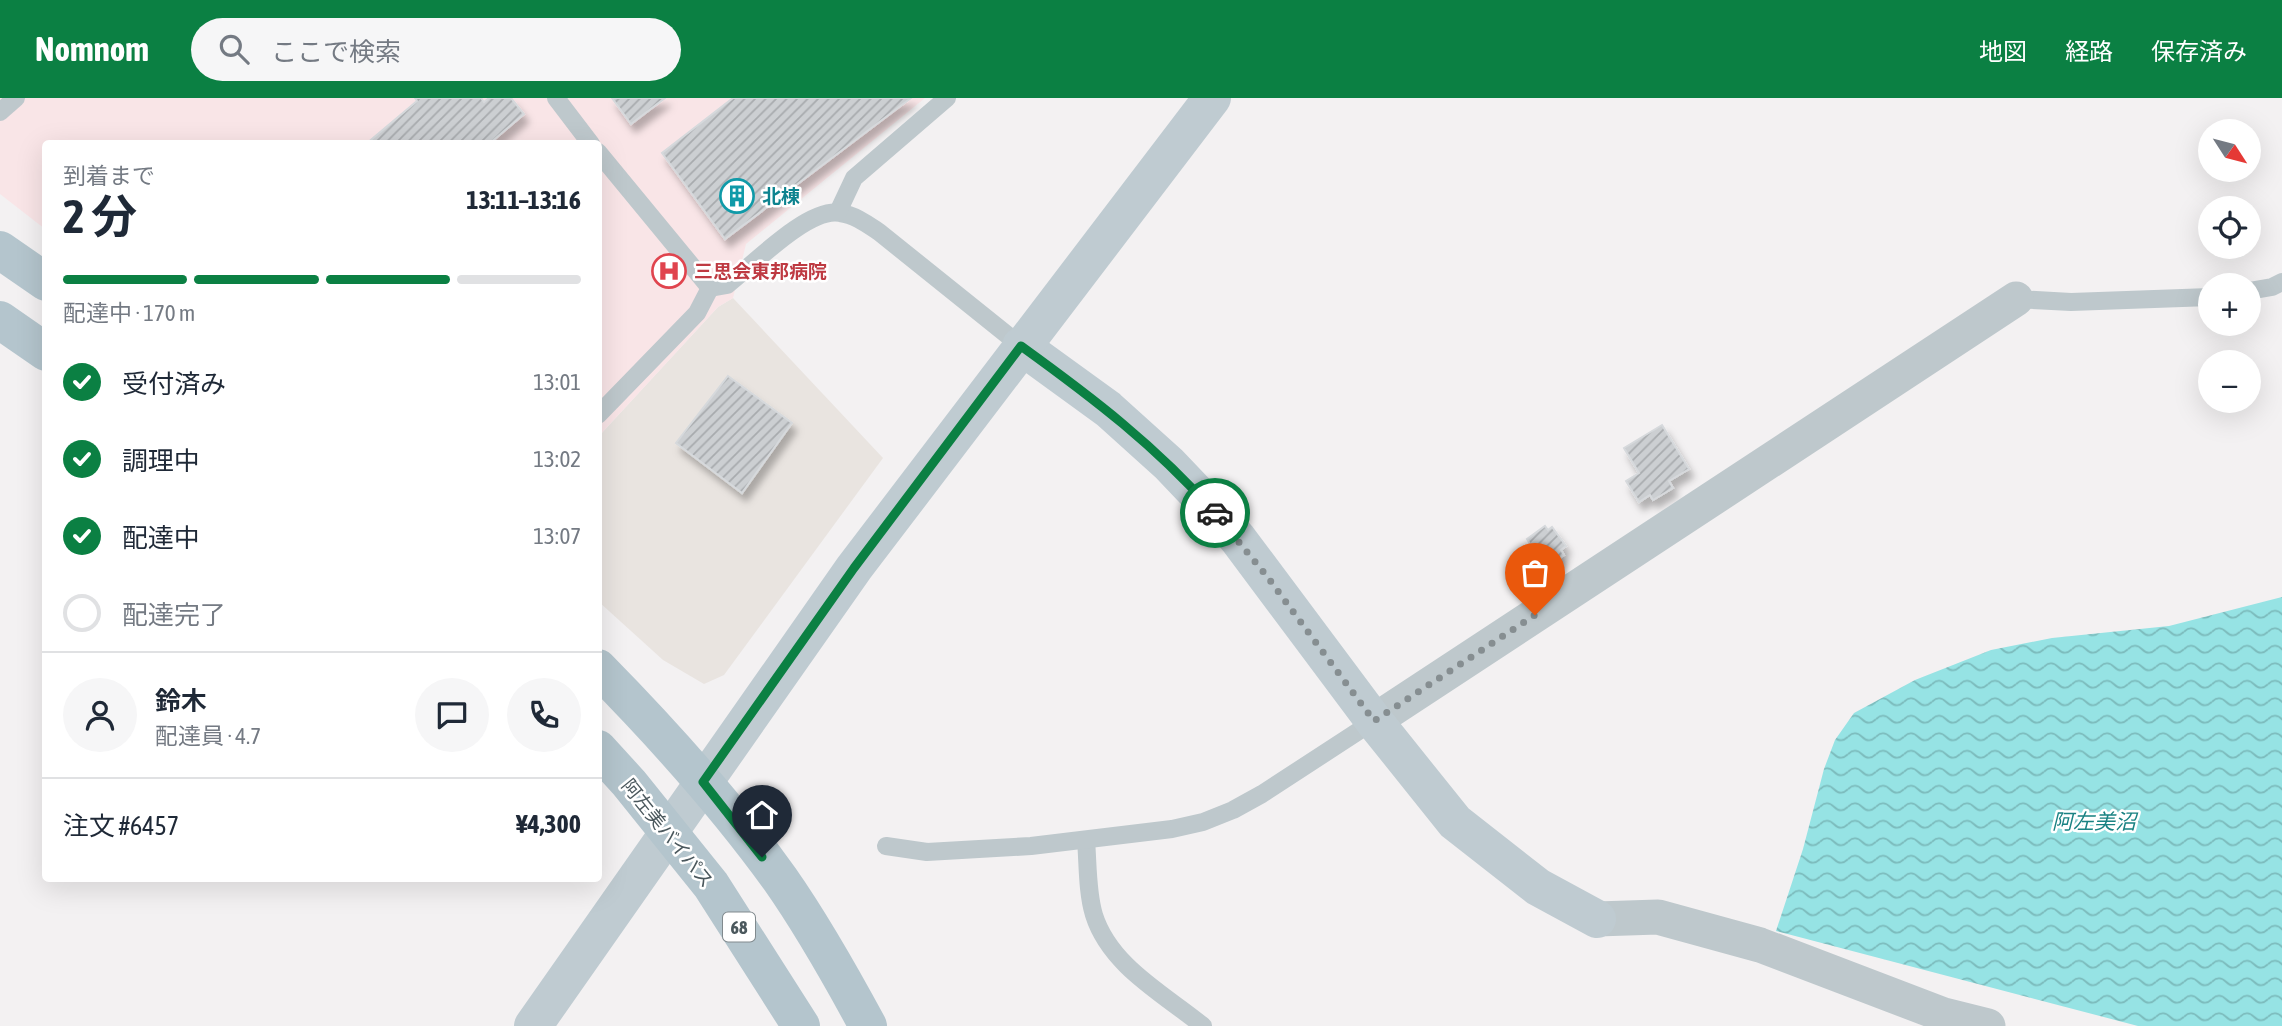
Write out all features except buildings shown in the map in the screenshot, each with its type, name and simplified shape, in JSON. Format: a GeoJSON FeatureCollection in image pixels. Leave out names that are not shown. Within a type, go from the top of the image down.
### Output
{"type":"FeatureCollection","features":[{"type":"Feature","properties":{"kind":"main road"},"geometry":{"type":"LineString","coordinates":[[0,250],[42,279]]}},
{"type":"Feature","properties":{"kind":"main road"},"geometry":{"type":"LineString","coordinates":[[0,320],[42,349]]}},
{"type":"Feature","properties":{"kind":"main road"},"geometry":{"type":"LineString","coordinates":[[602,672],[703,782],[779,878],[823,944],[868,1026]]}},
{"type":"Feature","properties":{"kind":"main road","name":"阿左美バイパス"},"geometry":{"type":"LineString","coordinates":[[602,754],[711,885],[801,1026]]}},
{"type":"Feature","properties":{"kind":"street"},"geometry":{"type":"LineString","coordinates":[[533,1026],[854,568],[1212,98]]}},
{"type":"Feature","properties":{"kind":"street"},"geometry":{"type":"LineString","coordinates":[[1374,721],[2015,299]]}},
{"type":"Feature","properties":{"kind":"street"},"geometry":{"type":"LineString","coordinates":[[1021,346],[1108,409],[1169,464],[1210,507],[1271,582],[1374,721],[1455,822],[1538,887],[1597,919],[1658,917],[1760,945],[1943,1020],[1988,1026]]}},
{"type":"Feature","properties":{"kind":"lane"},"geometry":{"type":"LineString","coordinates":[[0,112],[16,98]]}},
{"type":"Feature","properties":{"kind":"lane"},"geometry":{"type":"LineString","coordinates":[[556,98],[588,140]]}},
{"type":"Feature","properties":{"kind":"lane"},"geometry":{"type":"LineString","coordinates":[[838,212],[854,178],[947,98]]}},
{"type":"Feature","properties":{"kind":"lane"},"geometry":{"type":"LineString","coordinates":[[602,157],[710,288]]}},
{"type":"Feature","properties":{"kind":"lane"},"geometry":{"type":"LineString","coordinates":[[710,288],[727,285],[806,220],[828,212],[838,212],[868,225],[1021,346]]}},
{"type":"Feature","properties":{"kind":"lane"},"geometry":{"type":"LineString","coordinates":[[2261,289],[2282,282]]}},
{"type":"Feature","properties":{"kind":"lane"},"geometry":{"type":"LineString","coordinates":[[602,411],[697,313],[710,288]]}},
{"type":"Feature","properties":{"kind":"lane"},"geometry":{"type":"LineString","coordinates":[[2015,299],[2071,302],[2198,297]]}},
{"type":"Feature","properties":{"kind":"lane"},"geometry":{"type":"LineString","coordinates":[[886,846],[927,852],[1031,846],[1172,829],[1203,822],[1262,794],[1374,721]]}},
{"type":"Feature","properties":{"kind":"lane"},"geometry":{"type":"LineString","coordinates":[[1086,840],[1093,912],[1112,950],[1135,973],[1203,1026]]}},
{"type":"Feature","properties":{"kind":"shaded area","name":"三思会東邦病院"},"geometry":{"type":"Polygon","coordinates":[[[0,98],[925,98],[746,244],[733,298],[718,307],[602,433],[602,140],[42,140],[42,227],[0,194],[0,98]]]}},
{"type":"Feature","properties":{"kind":"shaded area"},"geometry":{"type":"Polygon","coordinates":[[[733,298],[883,458],[724,675],[704,684],[663,660],[602,605],[602,433],[718,307],[733,298]]]}},
{"type":"Feature","properties":{"kind":"water","name":"阿左美沼"},"geometry":{"type":"Polygon","coordinates":[[[2282,597],[2282,1026],[2138,1026],[1776,931],[1803,849],[1824,769],[1835,740],[1854,713],[1915,680],[1991,650],[2052,638],[2169,626],[2282,597]]]}},
{"type":"Feature","properties":{"kind":"way so far"},"geometry":{"type":"LineString","coordinates":[[1215,513],[1266,575],[1374,721],[1535,615]]}},
{"type":"Feature","properties":{"kind":"place","name":"北棟"},"geometry":{"type":"Point","coordinates":[737,196]}},
{"type":"Feature","properties":{"kind":"place","name":"三思会東邦病院"},"geometry":{"type":"Point","coordinates":[669,271]}},
{"type":"Feature","properties":{"kind":"route"},"geometry":{"type":"LineString","coordinates":[[762,857],[703,782],[854,568],[1021,346],[1108,409],[1169,464],[1215,513]]}}]}
